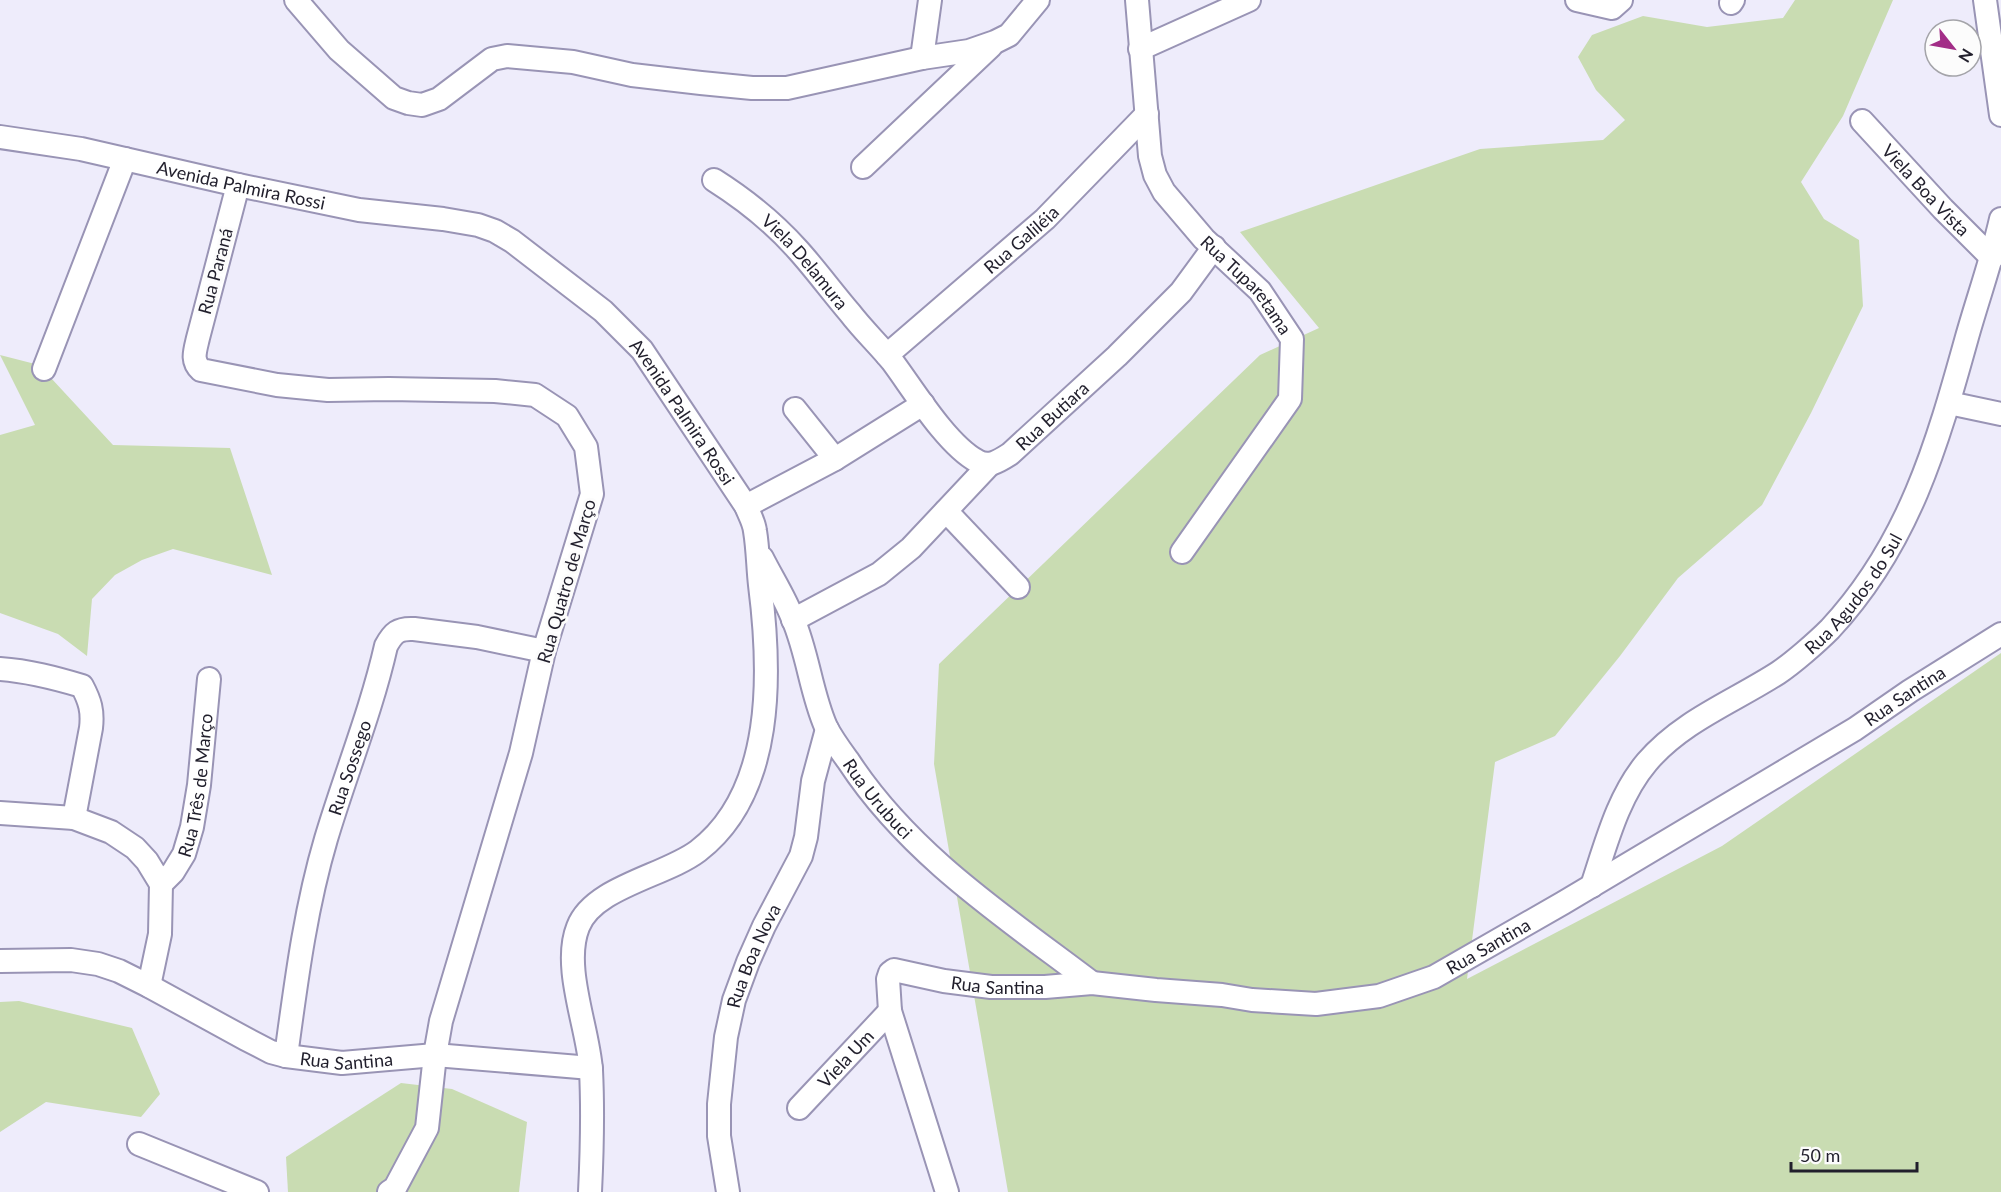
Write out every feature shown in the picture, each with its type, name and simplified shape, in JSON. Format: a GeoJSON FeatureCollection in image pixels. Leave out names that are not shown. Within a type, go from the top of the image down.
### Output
{"type":"FeatureCollection","features":[{"type":"Feature","properties":{"kind":"street"},"geometry":{"type":"LineString","coordinates":[[296,0],[339,50],[394,98],[422,105],[439,99],[492,59],[507,56],[573,62],[632,75],[752,88],[787,88],[922,58],[969,51],[995,42],[1010,35],[1038,0]]}},
{"type":"Feature","properties":{"kind":"street"},"geometry":{"type":"LineString","coordinates":[[922,58],[930,0]]}},
{"type":"Feature","properties":{"kind":"street","name":"Rua Tuparetama"},"geometry":{"type":"LineString","coordinates":[[1137,0],[1150,156],[1155,175],[1164,192],[1204,239],[1260,291],[1292,339],[1290,399],[1182,552]]}},
{"type":"Feature","properties":{"kind":"street"},"geometry":{"type":"LineString","coordinates":[[1140,49],[1250,0]]}},
{"type":"Feature","properties":{"kind":"street"},"geometry":{"type":"LineString","coordinates":[[1578,0],[1612,8],[1621,0]]}},
{"type":"Feature","properties":{"kind":"street"},"geometry":{"type":"LineString","coordinates":[[1984,0],[2001,115]]}},
{"type":"Feature","properties":{"kind":"street"},"geometry":{"type":"LineString","coordinates":[[863,167],[995,42]]}},
{"type":"Feature","properties":{"kind":"street","name":"Rua Galiléia"},"geometry":{"type":"LineString","coordinates":[[887,355],[1045,219],[1147,114]]}},
{"type":"Feature","properties":{"kind":"street","name":"Viela Boa Vista"},"geometry":{"type":"LineString","coordinates":[[1862,121],[1943,209],[1992,258]]}},
{"type":"Feature","properties":{"kind":"street","name":"Avenida Palmira Rossi"},"geometry":{"type":"LineString","coordinates":[[0,137],[81,149],[359,210],[442,219],[478,225],[495,231],[512,241],[603,311],[642,350],[746,506],[755,530],[765,621],[766,670],[763,724],[750,777],[726,823],[697,852],[600,899],[582,917],[575,936],[572,960],[591,1068]]}},
{"type":"Feature","properties":{"kind":"street"},"geometry":{"type":"LineString","coordinates":[[44,369],[125,159]]}},
{"type":"Feature","properties":{"kind":"street","name":"Viela Delamura"},"geometry":{"type":"LineString","coordinates":[[714,180],[748,204],[797,249],[887,355]]}},
{"type":"Feature","properties":{"kind":"street","name":"Rua Paraná"},"geometry":{"type":"LineString","coordinates":[[194,358],[238,185]]}},
{"type":"Feature","properties":{"kind":"street","name":"Rua Agudos do Sul"},"geometry":{"type":"LineString","coordinates":[[1592,886],[1625,795],[1645,763],[1678,732],[1779,672],[1828,630],[1869,582],[1903,523],[1941,430],[1992,258],[2001,219]]}},
{"type":"Feature","properties":{"kind":"street","name":"Rua Butiara"},"geometry":{"type":"LineString","coordinates":[[793,620],[879,574],[911,548],[989,465],[1010,454],[1117,356],[1181,292],[1214,248]]}},
{"type":"Feature","properties":{"kind":"street"},"geometry":{"type":"LineString","coordinates":[[887,355],[923,404],[965,453],[978,462],[989,465]]}},
{"type":"Feature","properties":{"kind":"street","name":"Rua Quatro de Março"},"geometry":{"type":"LineString","coordinates":[[194,358],[201,370],[277,386],[328,390],[484,391],[535,395],[567,416],[586,447],[592,494],[544,651],[521,753],[441,1022],[427,1128],[393,1191]]}},
{"type":"Feature","properties":{"kind":"street"},"geometry":{"type":"LineString","coordinates":[[1949,403],[2001,414]]}},
{"type":"Feature","properties":{"kind":"street"},"geometry":{"type":"LineString","coordinates":[[746,506],[835,459],[923,404]]}},
{"type":"Feature","properties":{"kind":"street"},"geometry":{"type":"LineString","coordinates":[[795,409],[835,459]]}},
{"type":"Feature","properties":{"kind":"street"},"geometry":{"type":"LineString","coordinates":[[946,511],[1018,587]]}},
{"type":"Feature","properties":{"kind":"street","name":"Rua Urubuci"},"geometry":{"type":"LineString","coordinates":[[756,546],[793,620],[827,729],[863,784],[902,829],[935,862],[978,898],[1092,983]]}},
{"type":"Feature","properties":{"kind":"street","name":"Rua Sossego"},"geometry":{"type":"LineString","coordinates":[[286,1056],[300,951],[326,840],[386,646],[392,634],[403,628],[414,629],[477,637],[544,651]]}},
{"type":"Feature","properties":{"kind":"street","name":"Rua Santina"},"geometry":{"type":"LineString","coordinates":[[943,1189],[890,1011],[895,979],[944,981],[991,987],[1045,987],[1092,983],[1222,995],[1252,1000],[1316,1004],[1379,996],[1434,977],[1592,886],[1856,729],[1910,691],[2001,634]]}},
{"type":"Feature","properties":{"kind":"street"},"geometry":{"type":"LineString","coordinates":[[0,669],[54,677],[82,687],[90,700],[92,721],[74,818]]}},
{"type":"Feature","properties":{"kind":"street","name":"Rua Três de Março"},"geometry":{"type":"LineString","coordinates":[[161,884],[173,872],[184,854],[192,827],[199,785],[209,679]]}},
{"type":"Feature","properties":{"kind":"street","name":"Rua Boa Nova"},"geometry":{"type":"LineString","coordinates":[[728,1192],[719,1136],[719,1104],[726,1037],[734,1000],[748,962],[801,856],[806,837],[813,781],[827,729]]}},
{"type":"Feature","properties":{"kind":"street"},"geometry":{"type":"LineString","coordinates":[[0,813],[74,818],[111,832],[135,848],[147,861],[161,884],[160,934],[149,986]]}},
{"type":"Feature","properties":{"kind":"street","name":"Rua Santina"},"geometry":{"type":"LineString","coordinates":[[0,961],[71,960],[98,964],[119,971],[149,986],[271,1052],[286,1056],[342,1064],[435,1055],[591,1068]]}},
{"type":"Feature","properties":{"kind":"street","name":"Viela Um"},"geometry":{"type":"LineString","coordinates":[[800,1108],[890,1011]]}},
{"type":"Feature","properties":{"kind":"street"},"geometry":{"type":"LineString","coordinates":[[590,1192],[591,1068]]}},
{"type":"Feature","properties":{"kind":"street"},"geometry":{"type":"LineString","coordinates":[[139,1144],[256,1192]]}},
{"type":"Feature","properties":{"kind":"green space"},"geometry":{"type":"Polygon","coordinates":[[[1795,0],[1893,0],[1843,116],[1801,182],[1824,219],[1859,240],[1863,306],[1811,413],[1762,505],[1678,578],[1620,656],[1555,736],[1495,762],[1467,979],[1722,846],[2001,653],[2001,1192],[1008,1192],[934,764],[939,664],[1260,355],[1319,328],[1240,232],[1480,149],[1603,140],[1625,120],[1596,90],[1578,57],[1592,35],[1643,16],[1707,27],[1783,18],[1795,0]]]}},
{"type":"Feature","properties":{"kind":"green space"},"geometry":{"type":"Polygon","coordinates":[[[0,355],[39,365],[113,445],[230,448],[272,575],[173,549],[142,560],[115,575],[92,599],[87,656],[58,634],[0,613],[0,435],[35,425],[0,355]]]}},
{"type":"Feature","properties":{"kind":"green space"},"geometry":{"type":"Polygon","coordinates":[[[19,1001],[132,1028],[160,1094],[141,1117],[46,1102],[0,1132],[0,1002],[19,1001]]]}},
{"type":"Feature","properties":{"kind":"green space"},"geometry":{"type":"Polygon","coordinates":[[[401,1083],[452,1089],[527,1122],[519,1192],[288,1192],[286,1157],[401,1083]]]}}]}
